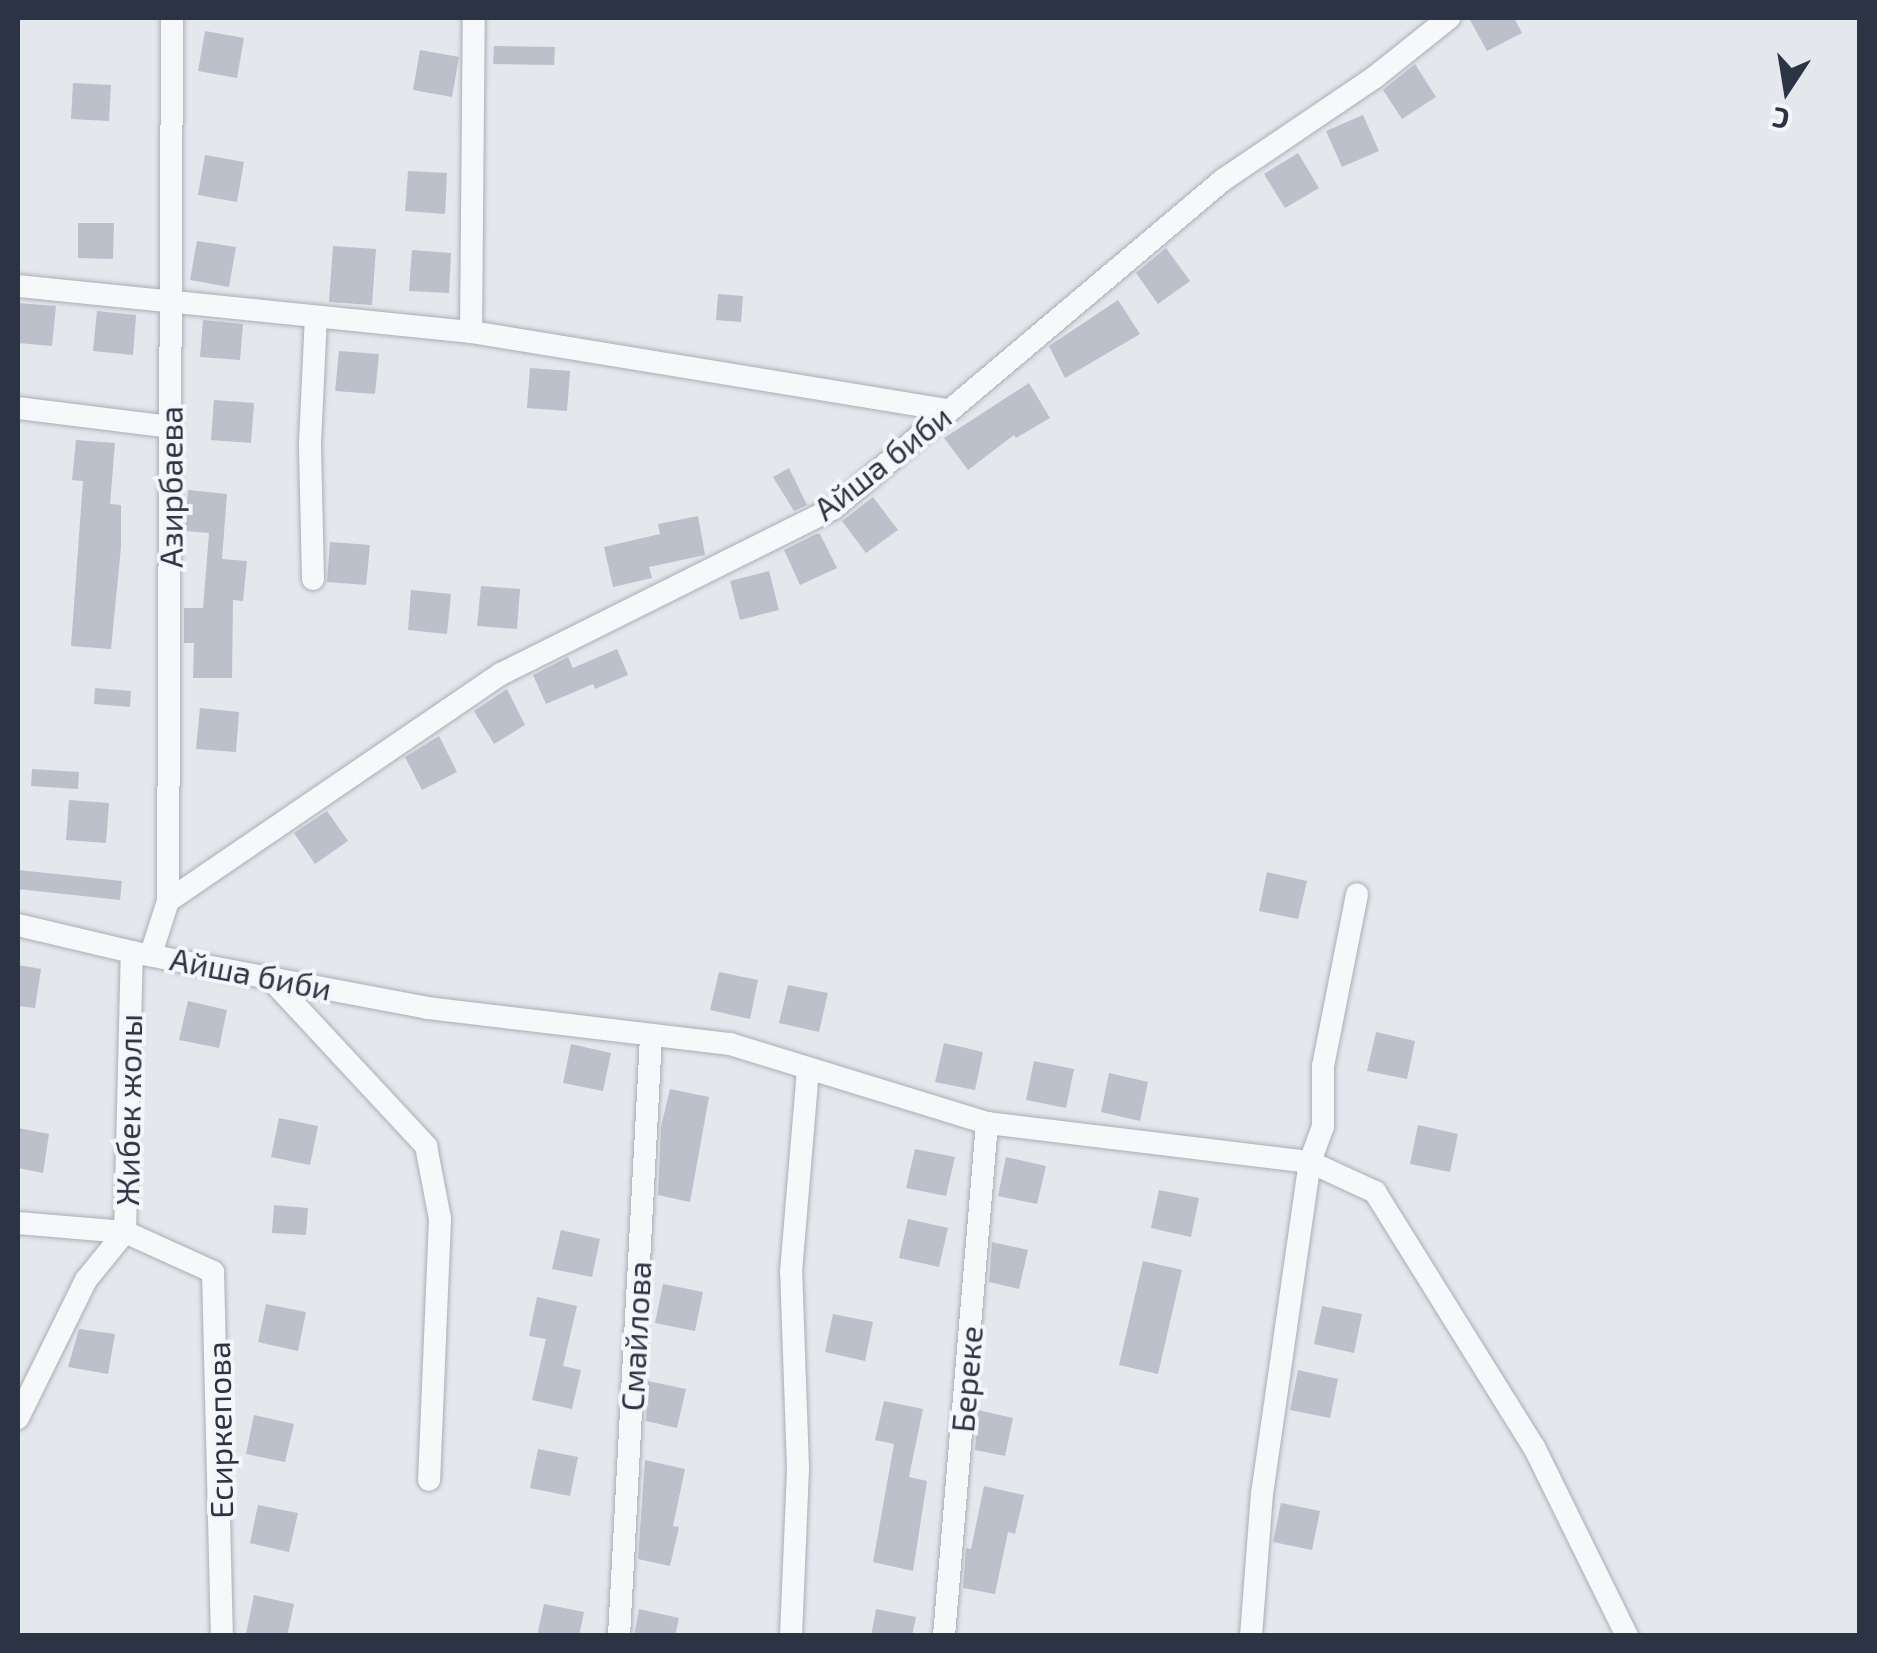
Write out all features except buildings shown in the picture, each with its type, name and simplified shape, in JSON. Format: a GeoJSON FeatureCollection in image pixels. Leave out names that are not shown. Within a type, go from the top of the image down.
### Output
{"type":"FeatureCollection","features":[{"type":"Feature","properties":{"kind":"street","name":"Азирбаева"},"geometry":{"type":"LineString","coordinates":[[142,953],[168,900],[172,18]]}},
{"type":"Feature","properties":{"kind":"street"},"geometry":{"type":"LineString","coordinates":[[470,332],[474,18]]}},
{"type":"Feature","properties":{"kind":"street","name":"Айша биби"},"geometry":{"type":"LineString","coordinates":[[168,900],[501,674],[834,508],[1223,180],[1374,77],[1449,18]]}},
{"type":"Feature","properties":{"kind":"street"},"geometry":{"type":"LineString","coordinates":[[18,286],[470,332],[949,410]]}},
{"type":"Feature","properties":{"kind":"street"},"geometry":{"type":"LineString","coordinates":[[313,579],[310,443],[316,318]]}},
{"type":"Feature","properties":{"kind":"street"},"geometry":{"type":"LineString","coordinates":[[18,408],[171,427]]}},
{"type":"Feature","properties":{"kind":"street"},"geometry":{"type":"LineString","coordinates":[[1251,1636],[1262,1494],[1310,1162],[1322,1128],[1323,1066],[1357,894]]}},
{"type":"Feature","properties":{"kind":"street","name":"Айша биби"},"geometry":{"type":"LineString","coordinates":[[18,926],[426,1008],[730,1044],[988,1123],[1310,1162],[1375,1192],[1534,1447],[1628,1636]]}},
{"type":"Feature","properties":{"kind":"street","name":"Жибек жолы"},"geometry":{"type":"LineString","coordinates":[[18,1418],[86,1280],[126,1232],[142,953]]}},
{"type":"Feature","properties":{"kind":"street"},"geometry":{"type":"LineString","coordinates":[[269,977],[426,1146],[440,1218],[429,1480]]}},
{"type":"Feature","properties":{"kind":"street","name":"Смайлова"},"geometry":{"type":"LineString","coordinates":[[620,1636],[651,1037]]}},
{"type":"Feature","properties":{"kind":"street"},"geometry":{"type":"LineString","coordinates":[[791,1636],[798,1468],[791,1272],[808,1068]]}},
{"type":"Feature","properties":{"kind":"street","name":"Береке"},"geometry":{"type":"LineString","coordinates":[[944,1636],[988,1123]]}},
{"type":"Feature","properties":{"kind":"street"},"geometry":{"type":"LineString","coordinates":[[18,1223],[126,1232]]}},
{"type":"Feature","properties":{"kind":"street","name":"Есиркепова"},"geometry":{"type":"LineString","coordinates":[[126,1232],[172,1249],[213,1272],[222,1636]]}}]}
